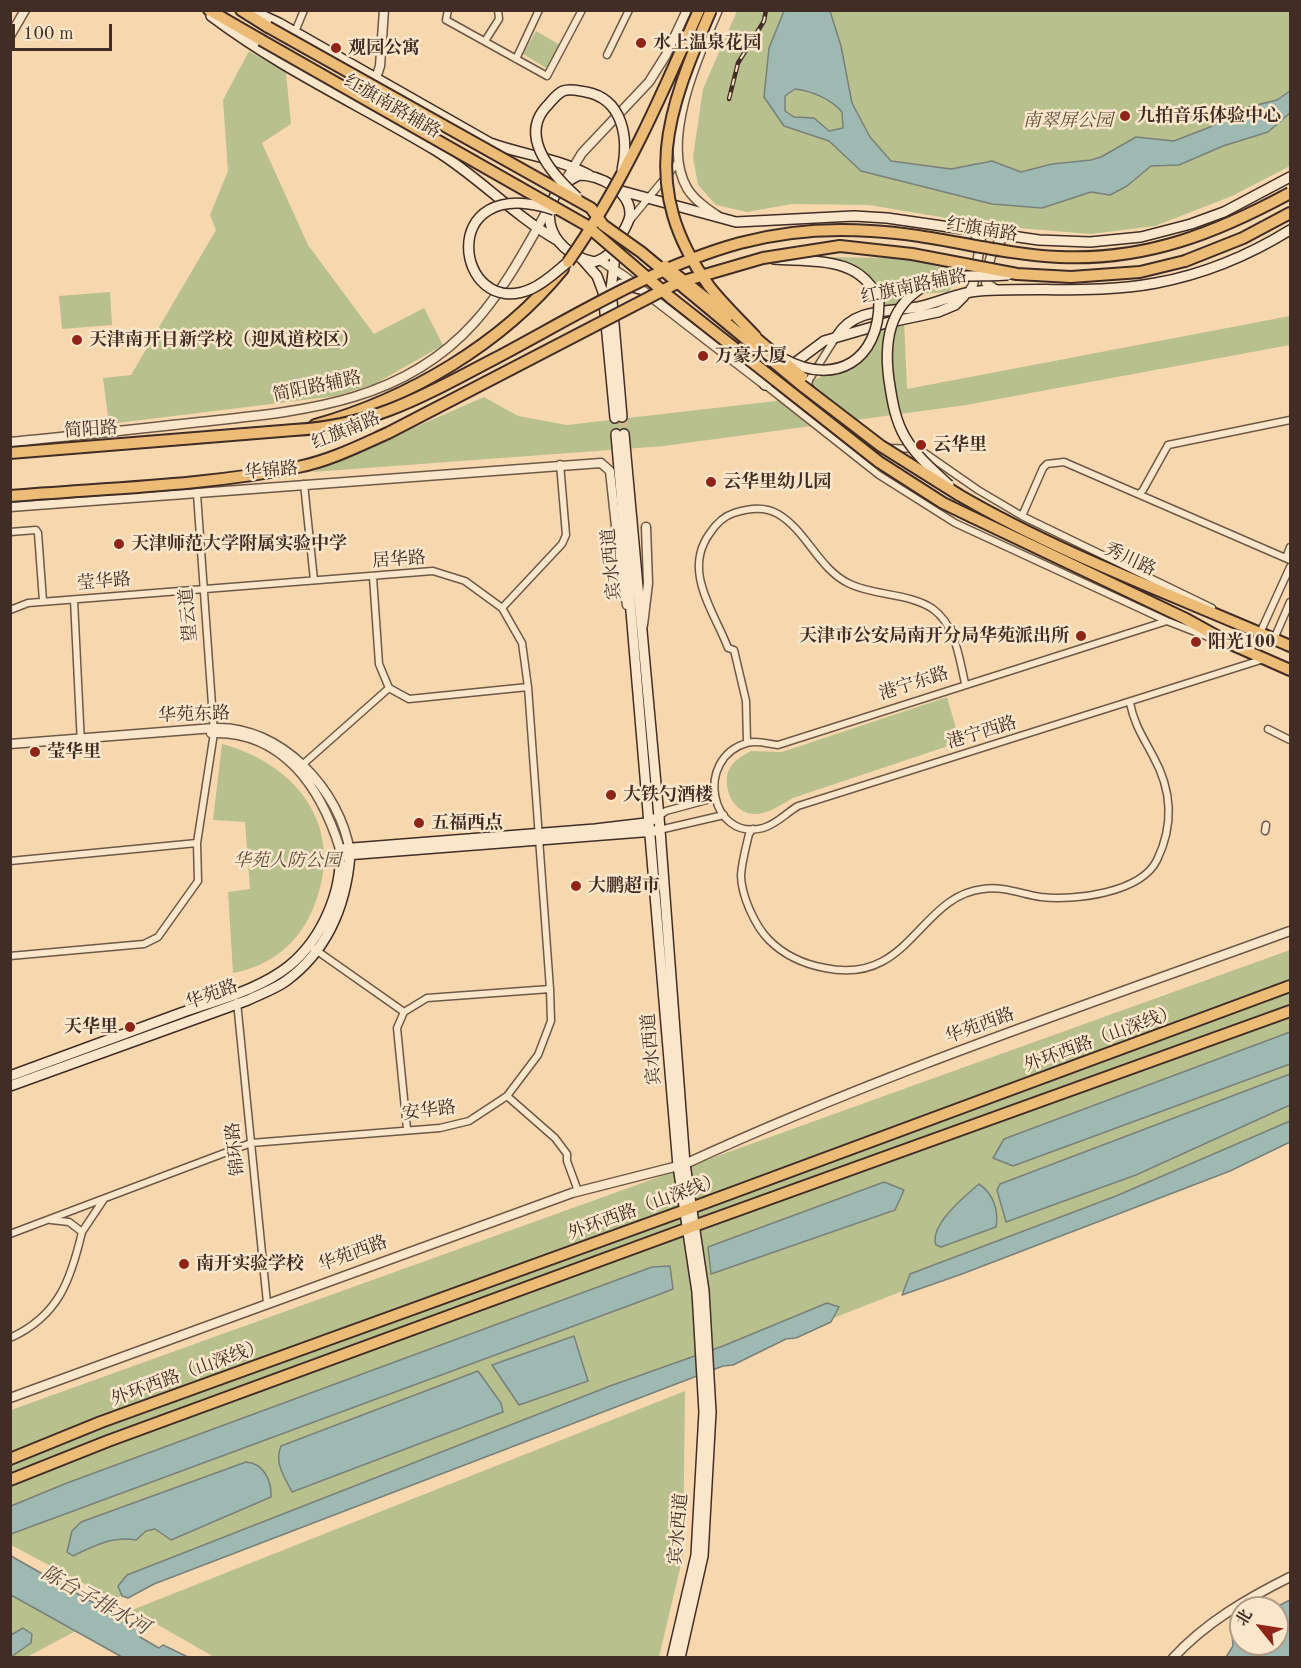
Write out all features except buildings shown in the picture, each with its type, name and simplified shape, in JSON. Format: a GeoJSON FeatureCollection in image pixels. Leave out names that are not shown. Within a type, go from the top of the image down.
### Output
{"type":"FeatureCollection","features":[{"type":"Feature","properties":{"kind":"main road"},"geometry":{"type":"LineString","coordinates":[[207,10],[518,184],[591,228]]}},
{"type":"Feature","properties":{"kind":"main road","name":"红旗南路辅路"},"geometry":{"type":"LineString","coordinates":[[207,10],[252,47],[436,151],[467,172],[537,229],[580,257]]}},
{"type":"Feature","properties":{"kind":"main road"},"geometry":{"type":"LineString","coordinates":[[240,10],[591,208]]}},
{"type":"Feature","properties":{"kind":"main road","name":"红旗南路辅路"},"geometry":{"type":"LineString","coordinates":[[251,10],[295,32],[490,143],[575,167],[619,186]]}},
{"type":"Feature","properties":{"kind":"main road"},"geometry":{"type":"LineString","coordinates":[[294,430],[347,415],[396,395],[466,355],[511,322],[537,298],[568,262],[619,186],[699,10]]}},
{"type":"Feature","properties":{"kind":"main road"},"geometry":{"type":"LineString","coordinates":[[711,10],[684,71],[670,119],[665,167],[668,193],[679,234],[688,252],[718,298],[756,337]]}},
{"type":"Feature","properties":{"kind":"main road"},"geometry":{"type":"LineString","coordinates":[[580,257],[597,276],[603,292],[618,418],[612,267],[616,248],[628,222],[628,203],[619,186],[626,140],[622,121],[612,105],[592,94],[573,90],[563,91],[542,112],[537,127],[537,143],[542,157],[553,172],[591,208],[603,225],[641,252],[679,275],[775,353],[848,420]]}},
{"type":"Feature","properties":{"kind":"main road"},"geometry":{"type":"LineString","coordinates":[[557,240],[548,221],[548,209],[563,184],[579,175],[589,175]]}},
{"type":"Feature","properties":{"kind":"main road"},"geometry":{"type":"LineString","coordinates":[[619,186],[646,198],[736,222],[854,216],[1006,236],[1065,242],[1107,242],[1141,237],[1224,212],[1290,177]]}},
{"type":"Feature","properties":{"kind":"main road","name":"红旗南路"},"geometry":{"type":"LineString","coordinates":[[294,430],[326,429],[417,401],[634,284],[687,261],[742,243],[803,232],[872,231],[996,250],[1060,257],[1098,256],[1130,253],[1196,238],[1243,219],[1290,193]]}},
{"type":"Feature","properties":{"kind":"main road"},"geometry":{"type":"LineString","coordinates":[[568,262],[532,289],[513,293],[492,290],[478,279],[471,265],[469,257],[471,230],[480,216],[493,207],[521,202],[561,213],[591,228]]}},
{"type":"Feature","properties":{"kind":"main road","name":"红旗南路"},"geometry":{"type":"LineString","coordinates":[[10,496],[233,477],[300,467],[345,452],[388,433],[677,283],[763,258],[840,246],[912,254],[1017,274],[1091,277],[1140,272],[1185,261],[1244,238],[1290,213]]}},
{"type":"Feature","properties":{"kind":"main road","name":"秀川路"},"geometry":{"type":"LineString","coordinates":[[591,228],[662,291],[879,462],[943,502],[972,517],[1184,618],[1231,644],[1290,670]]}},
{"type":"Feature","properties":{"kind":"main road","name":"红旗南路辅路"},"geometry":{"type":"LineString","coordinates":[[765,385],[824,341],[837,336],[843,325],[858,316],[920,307],[968,292],[1119,288],[1156,283],[1228,263],[1290,230]]}},
{"type":"Feature","properties":{"kind":"main road"},"geometry":{"type":"LineString","coordinates":[[580,257],[594,262],[616,248]]}},
{"type":"Feature","properties":{"kind":"main road"},"geometry":{"type":"LineString","coordinates":[[641,252],[715,315],[881,446],[959,495]]}},
{"type":"Feature","properties":{"kind":"main road"},"geometry":{"type":"LineString","coordinates":[[763,258],[823,261],[848,266],[866,279],[879,302],[878,322],[872,341],[867,349],[845,366],[831,371],[810,370],[775,353]]}},
{"type":"Feature","properties":{"kind":"main road"},"geometry":{"type":"LineString","coordinates":[[959,495],[913,450],[898,422],[887,366],[889,330],[900,305],[929,284],[949,278],[1017,274]]}},
{"type":"Feature","properties":{"kind":"main road"},"geometry":{"type":"LineString","coordinates":[[612,303],[616,288],[621,284],[640,289]]}},
{"type":"Feature","properties":{"kind":"main road"},"geometry":{"type":"LineString","coordinates":[[837,336],[938,312],[955,305],[968,292]]}},
{"type":"Feature","properties":{"kind":"main road","name":"简阳路"},"geometry":{"type":"LineString","coordinates":[[10,453],[294,430]]}},
{"type":"Feature","properties":{"kind":"main road","name":"宾水西道"},"geometry":{"type":"LineString","coordinates":[[653,805],[633,619],[620,434],[642,632],[653,805],[654,824],[682,1165],[705,1378],[696,1555],[672,1658]]}},
{"type":"Feature","properties":{"kind":"main road","name":"秀川路"},"geometry":{"type":"LineString","coordinates":[[959,495],[995,516],[1181,602],[1290,646]]}},
{"type":"Feature","properties":{"kind":"main road"},"geometry":{"type":"LineString","coordinates":[[637,828],[653,805]]}},
{"type":"Feature","properties":{"kind":"main road"},"geometry":{"type":"LineString","coordinates":[[347,850],[540,837],[637,828],[654,824]]}},
{"type":"Feature","properties":{"kind":"main road","name":"华苑路"},"geometry":{"type":"LineString","coordinates":[[10,1086],[236,998],[275,975],[293,962],[309,945],[331,905],[347,850]]}},
{"type":"Feature","properties":{"kind":"main road","name":"华苑路"},"geometry":{"type":"LineString","coordinates":[[10,1076],[285,982],[318,951],[334,923],[344,897],[347,850]]}},
{"type":"Feature","properties":{"kind":"main road","name":"外环西路（山深线）"},"geometry":{"type":"LineString","coordinates":[[10,1458],[101,1422],[687,1210],[1290,986]]}},
{"type":"Feature","properties":{"kind":"main road","name":"外环西路（山深线）"},"geometry":{"type":"LineString","coordinates":[[10,1480],[108,1441],[690,1227],[1290,1011]]}},
{"type":"Feature","properties":{"kind":"main road","name":"宾水西道"},"geometry":{"type":"LineString","coordinates":[[680,1658],[704,1556],[711,1412],[705,1378]]}},
{"type":"Feature","properties":{"kind":"street"},"geometry":{"type":"LineString","coordinates":[[10,26],[19,10]]}},
{"type":"Feature","properties":{"kind":"street"},"geometry":{"type":"LineString","coordinates":[[10,36],[25,10]]}},
{"type":"Feature","properties":{"kind":"street"},"geometry":{"type":"LineString","coordinates":[[295,32],[304,10]]}},
{"type":"Feature","properties":{"kind":"street"},"geometry":{"type":"LineString","coordinates":[[376,78],[380,66],[384,10]]}},
{"type":"Feature","properties":{"kind":"street"},"geometry":{"type":"LineString","coordinates":[[448,10],[447,20],[547,76],[582,10]]}},
{"type":"Feature","properties":{"kind":"street"},"geometry":{"type":"LineString","coordinates":[[485,41],[499,19],[498,10]]}},
{"type":"Feature","properties":{"kind":"street"},"geometry":{"type":"LineString","coordinates":[[516,59],[539,10]]}},
{"type":"Feature","properties":{"kind":"street"},"geometry":{"type":"LineString","coordinates":[[608,54],[629,10]]}},
{"type":"Feature","properties":{"kind":"street"},"geometry":{"type":"LineString","coordinates":[[563,184],[582,153],[649,82],[666,55],[687,10]]}},
{"type":"Feature","properties":{"kind":"street"},"geometry":{"type":"LineString","coordinates":[[718,10],[689,86],[682,113],[679,161],[688,190],[703,206],[724,219]]}},
{"type":"Feature","properties":{"kind":"street"},"geometry":{"type":"LineString","coordinates":[[628,222],[679,161]]}},
{"type":"Feature","properties":{"kind":"street","name":"简阳路辅路"},"geometry":{"type":"LineString","coordinates":[[10,442],[303,411],[382,388],[419,369],[474,324],[492,300],[548,209]]}},
{"type":"Feature","properties":{"kind":"street"},"geometry":{"type":"LineString","coordinates":[[968,292],[973,285],[981,241],[972,231]]}},
{"type":"Feature","properties":{"kind":"street"},"geometry":{"type":"LineString","coordinates":[[1001,292],[986,283],[990,255],[996,243],[1006,236]]}},
{"type":"Feature","properties":{"kind":"street"},"geometry":{"type":"LineString","coordinates":[[600,260],[879,475],[931,509],[1012,551],[1167,621],[1231,644]]}},
{"type":"Feature","properties":{"kind":"street"},"geometry":{"type":"LineString","coordinates":[[837,336],[809,380],[808,387],[885,445],[894,450],[909,447],[919,449],[978,490],[1022,516],[1199,600],[1230,620]]}},
{"type":"Feature","properties":{"kind":"street"},"geometry":{"type":"LineString","coordinates":[[1139,494],[1168,445],[1290,420]]}},
{"type":"Feature","properties":{"kind":"street"},"geometry":{"type":"LineString","coordinates":[[1022,516],[1043,468],[1054,462],[1064,462],[1288,559],[1290,547]]}},
{"type":"Feature","properties":{"kind":"street","name":"华锦路"},"geometry":{"type":"LineString","coordinates":[[10,507],[560,464],[598,463],[605,465],[610,471],[624,592],[633,619]]}},
{"type":"Feature","properties":{"kind":"street"},"geometry":{"type":"LineString","coordinates":[[502,608],[562,544],[566,535],[560,464]]}},
{"type":"Feature","properties":{"kind":"street"},"geometry":{"type":"LineString","coordinates":[[304,484],[314,580]]}},
{"type":"Feature","properties":{"kind":"street","name":"望云道"},"geometry":{"type":"LineString","coordinates":[[10,956],[144,944],[158,937],[198,881],[197,843],[214,730],[202,590],[197,494]]}},
{"type":"Feature","properties":{"kind":"street"},"geometry":{"type":"LineString","coordinates":[[965,683],[956,643],[945,622],[933,609],[850,584],[834,574],[789,521],[776,513],[751,508],[731,513],[716,524],[705,540],[699,558],[698,575],[702,590],[728,648],[734,650],[746,701],[747,743],[736,747],[720,766],[714,778],[714,798],[717,807],[724,815],[737,825],[753,830],[749,834],[741,876],[754,919],[764,935],[780,951],[811,966],[838,971],[858,970],[886,960],[906,946],[926,924],[955,900],[982,889],[1006,889],[1042,897],[1107,893],[1134,882],[1156,863],[1168,833],[1170,798],[1154,756],[1134,723],[1130,703]]}},
{"type":"Feature","properties":{"kind":"street"},"geometry":{"type":"LineString","coordinates":[[642,632],[648,583],[646,527]]}},
{"type":"Feature","properties":{"kind":"street"},"geometry":{"type":"LineString","coordinates":[[10,532],[36,530],[38,533],[43,601]]}},
{"type":"Feature","properties":{"kind":"street"},"geometry":{"type":"LineString","coordinates":[[1260,633],[1290,567]]}},
{"type":"Feature","properties":{"kind":"street","name":"居华路"},"geometry":{"type":"LineString","coordinates":[[202,590],[433,571],[465,581],[502,608],[522,643],[528,687],[540,837]]}},
{"type":"Feature","properties":{"kind":"street"},"geometry":{"type":"LineString","coordinates":[[373,576],[379,664],[389,688],[410,699],[528,687]]}},
{"type":"Feature","properties":{"kind":"street","name":"莹华路"},"geometry":{"type":"LineString","coordinates":[[10,610],[28,603],[43,601],[202,590]]}},
{"type":"Feature","properties":{"kind":"street"},"geometry":{"type":"LineString","coordinates":[[74,600],[81,741]]}},
{"type":"Feature","properties":{"kind":"street"},"geometry":{"type":"LineString","coordinates":[[1274,639],[1290,602]]}},
{"type":"Feature","properties":{"kind":"street","name":"港宁东路"},"geometry":{"type":"LineString","coordinates":[[747,743],[778,745],[965,683],[1167,621]]}},
{"type":"Feature","properties":{"kind":"street","name":"港宁西路"},"geometry":{"type":"LineString","coordinates":[[753,830],[775,824],[798,806],[1265,659]]}},
{"type":"Feature","properties":{"kind":"street"},"geometry":{"type":"LineString","coordinates":[[300,766],[389,688]]}},
{"type":"Feature","properties":{"kind":"street"},"geometry":{"type":"LineString","coordinates":[[1268,729],[1290,740]]}},
{"type":"Feature","properties":{"kind":"street","name":"华苑东路"},"geometry":{"type":"LineString","coordinates":[[10,747],[214,730],[233,734],[259,742],[300,766],[322,799],[347,850]]}},
{"type":"Feature","properties":{"kind":"street"},"geometry":{"type":"LineString","coordinates":[[654,824],[666,811],[714,798]]}},
{"type":"Feature","properties":{"kind":"street"},"geometry":{"type":"LineString","coordinates":[[654,824],[724,815]]}},
{"type":"Feature","properties":{"kind":"street"},"geometry":{"type":"LineString","coordinates":[[340,833],[367,850]]}},
{"type":"Feature","properties":{"kind":"street","name":"安华路"},"geometry":{"type":"LineString","coordinates":[[10,1234],[250,1143],[440,1128],[469,1121],[507,1096],[538,1055],[551,1021],[540,837]]}},
{"type":"Feature","properties":{"kind":"street"},"geometry":{"type":"LineString","coordinates":[[10,861],[197,843]]}},
{"type":"Feature","properties":{"kind":"street","name":"华苑西路"},"geometry":{"type":"LineString","coordinates":[[10,1398],[578,1191],[682,1165],[783,1119],[924,1064],[1290,931]]}},
{"type":"Feature","properties":{"kind":"street"},"geometry":{"type":"LineString","coordinates":[[309,945],[404,1012]]}},
{"type":"Feature","properties":{"kind":"street"},"geometry":{"type":"LineString","coordinates":[[406,1129],[397,1028],[404,1012],[427,998],[550,989]]}},
{"type":"Feature","properties":{"kind":"street","name":"锦环路"},"geometry":{"type":"LineString","coordinates":[[236,998],[267,1303]]}},
{"type":"Feature","properties":{"kind":"street"},"geometry":{"type":"LineString","coordinates":[[507,1096],[555,1138],[567,1154],[567,1161],[578,1191]]}},
{"type":"Feature","properties":{"kind":"street"},"geometry":{"type":"LineString","coordinates":[[10,1338],[50,1310],[72,1274],[82,1232],[105,1199]]}},
{"type":"Feature","properties":{"kind":"street"},"geometry":{"type":"LineString","coordinates":[[49,1220],[69,1222],[82,1232]]}},
{"type":"Feature","properties":{"kind":"street"},"geometry":{"type":"LineString","coordinates":[[1173,1658],[1190,1640],[1224,1615],[1290,1577]]}},
{"type":"Feature","properties":{"kind":"green space","name":"南翠屏公园"},"geometry":{"type":"Polygon","coordinates":[[[737,11],[1290,11],[1290,166],[1232,196],[1155,226],[1091,234],[994,226],[869,205],[792,204],[747,212],[716,205],[698,185],[693,157],[703,89],[737,11]]]}},
{"type":"Feature","properties":{"kind":"green space"},"geometry":{"type":"Polygon","coordinates":[[[536,31],[560,45],[546,68],[523,54],[536,31]]]}},
{"type":"Feature","properties":{"kind":"green space"},"geometry":{"type":"Polygon","coordinates":[[[249,51],[286,72],[291,124],[262,143],[308,245],[374,334],[424,308],[443,345],[375,384],[336,396],[109,424],[103,378],[131,375],[216,230],[210,215],[228,171],[223,100],[249,51]]]}},
{"type":"Feature","properties":{"kind":"green space"},"geometry":{"type":"Polygon","coordinates":[[[820,257],[904,258],[960,272],[949,292],[903,295],[907,389],[1290,316],[1290,345],[966,405],[664,446],[312,472],[484,397],[518,416],[567,425],[776,401],[840,366],[867,340],[878,312],[864,282],[820,257]]]}},
{"type":"Feature","properties":{"kind":"green space"},"geometry":{"type":"Polygon","coordinates":[[[110,292],[112,325],[62,329],[59,296],[110,292]]]}},
{"type":"Feature","properties":{"kind":"green space"},"geometry":{"type":"Polygon","coordinates":[[[947,697],[960,742],[793,798],[764,813],[754,814],[741,810],[729,793],[727,779],[730,768],[751,751],[782,752],[947,697]]]}},
{"type":"Feature","properties":{"kind":"green space","name":"华苑人防公园"},"geometry":{"type":"Polygon","coordinates":[[[222,744],[250,754],[274,768],[294,785],[310,805],[320,829],[324,854],[322,882],[312,911],[299,934],[281,952],[270,959],[233,973],[228,892],[250,889],[245,822],[213,820],[222,744]]]}},
{"type":"Feature","properties":{"kind":"green space"},"geometry":{"type":"Polygon","coordinates":[[[1290,950],[1290,1137],[1259,1152],[113,1599],[11,1545],[11,1410],[1290,950]]]}},
{"type":"Feature","properties":{"kind":"green space"},"geometry":{"type":"Polygon","coordinates":[[[685,1391],[683,1556],[659,1657],[214,1657],[132,1610],[685,1391]]]}},
{"type":"Feature","properties":{"kind":"green space"},"geometry":{"type":"Polygon","coordinates":[[[10,1586],[85,1626],[27,1657],[11,1657],[10,1586]]]}},
{"type":"Feature","properties":{"kind":"water"},"geometry":{"type":"Polygon","coordinates":[[[784,11],[830,11],[841,46],[852,103],[870,137],[891,161],[951,169],[992,161],[1021,172],[1052,164],[1101,157],[1136,137],[1174,141],[1210,127],[1236,110],[1277,100],[1290,91],[1290,113],[1268,132],[1223,146],[1179,165],[1151,166],[1127,186],[1110,195],[1091,192],[1042,208],[992,204],[861,171],[829,141],[784,126],[764,97],[769,48],[784,11]],[[795,89],[785,96],[785,111],[794,117],[814,118],[829,131],[843,128],[842,112],[838,107],[821,96],[795,89]]]}},
{"type":"Feature","properties":{"kind":"water"},"geometry":{"type":"Polygon","coordinates":[[[1290,1032],[1290,1064],[1013,1166],[993,1158],[1004,1139],[1290,1032]]]}},
{"type":"Feature","properties":{"kind":"water"},"geometry":{"type":"Polygon","coordinates":[[[1290,1074],[1290,1105],[1136,1175],[1006,1222],[997,1190],[1000,1184],[1290,1074]]]}},
{"type":"Feature","properties":{"kind":"water"},"geometry":{"type":"Polygon","coordinates":[[[1290,1121],[1290,1142],[1230,1171],[902,1295],[910,1274],[1116,1196],[1290,1121]]]}},
{"type":"Feature","properties":{"kind":"water"},"geometry":{"type":"Polygon","coordinates":[[[884,1182],[904,1190],[895,1210],[711,1274],[708,1247],[884,1182]]]}},
{"type":"Feature","properties":{"kind":"water"},"geometry":{"type":"Polygon","coordinates":[[[979,1184],[988,1192],[994,1203],[997,1215],[996,1227],[941,1247],[936,1245],[935,1237],[943,1220],[957,1203],[979,1184]]]}},
{"type":"Feature","properties":{"kind":"water"},"geometry":{"type":"Polygon","coordinates":[[[670,1266],[673,1289],[11,1534],[11,1506],[67,1483],[652,1267],[670,1266]]]}},
{"type":"Feature","properties":{"kind":"water"},"geometry":{"type":"Polygon","coordinates":[[[827,1303],[839,1307],[831,1322],[796,1338],[786,1339],[733,1365],[723,1366],[154,1584],[128,1598],[122,1596],[118,1586],[127,1575],[610,1386],[723,1346],[827,1303]]]}},
{"type":"Feature","properties":{"kind":"water"},"geometry":{"type":"Polygon","coordinates":[[[574,1336],[588,1381],[519,1405],[492,1365],[574,1336]]]}},
{"type":"Feature","properties":{"kind":"water"},"geometry":{"type":"Polygon","coordinates":[[[478,1371],[501,1403],[503,1412],[292,1492],[279,1464],[281,1446],[478,1371]]]}},
{"type":"Feature","properties":{"kind":"water"},"geometry":{"type":"Polygon","coordinates":[[[246,1462],[258,1466],[266,1474],[271,1497],[171,1540],[155,1529],[146,1531],[136,1540],[111,1541],[73,1556],[67,1552],[72,1531],[81,1522],[246,1462]]]}},
{"type":"Feature","properties":{"kind":"water"},"geometry":{"type":"Polygon","coordinates":[[[11,1556],[140,1629],[140,1637],[159,1648],[163,1645],[188,1657],[122,1657],[11,1595],[11,1556]]]}},
{"type":"Feature","properties":{"kind":"water"},"geometry":{"type":"Polygon","coordinates":[[[1289,1600],[1290,1657],[1226,1657],[1229,1652],[1229,1656],[1289,1656],[1289,1600]]]}},
{"type":"Feature","properties":{"kind":"water"},"geometry":{"type":"Polygon","coordinates":[[[23,1628],[32,1634],[31,1643],[11,1657],[11,1635],[23,1628]]]}},
{"type":"Feature","properties":{"kind":"tunnel"},"geometry":{"type":"LineString","coordinates":[[622,417],[624,434]]}},
{"type":"Feature","properties":{"kind":"railway"},"geometry":{"type":"LineString","coordinates":[[729,99],[738,63],[764,21],[766,10]]}},
{"type":"Feature","properties":{"kind":"place","name":"水上温泉花园"},"geometry":{"type":"Point","coordinates":[641,43]}},
{"type":"Feature","properties":{"kind":"place","name":"观园公寓"},"geometry":{"type":"Point","coordinates":[336,48]}},
{"type":"Feature","properties":{"kind":"place","name":"九拍音乐体验中心"},"geometry":{"type":"Point","coordinates":[1125,116]}},
{"type":"Feature","properties":{"kind":"place","name":"天津南开日新学校（迎风道校区）"},"geometry":{"type":"Point","coordinates":[77,340]}},
{"type":"Feature","properties":{"kind":"place","name":"万豪大厦"},"geometry":{"type":"Point","coordinates":[703,356]}},
{"type":"Feature","properties":{"kind":"place","name":"云华里"},"geometry":{"type":"Point","coordinates":[921,445]}},
{"type":"Feature","properties":{"kind":"place","name":"云华里幼儿园"},"geometry":{"type":"Point","coordinates":[711,482]}},
{"type":"Feature","properties":{"kind":"place","name":"天津师范大学附属实验中学"},"geometry":{"type":"Point","coordinates":[119,544]}},
{"type":"Feature","properties":{"kind":"place","name":"天津市公安局南开分局华苑派出所"},"geometry":{"type":"Point","coordinates":[1081,636]}},
{"type":"Feature","properties":{"kind":"place","name":"阳光100"},"geometry":{"type":"Point","coordinates":[1196,642]}},
{"type":"Feature","properties":{"kind":"place","name":"莹华里"},"geometry":{"type":"Point","coordinates":[35,752]}},
{"type":"Feature","properties":{"kind":"place","name":"大铁勺酒楼"},"geometry":{"type":"Point","coordinates":[611,795]}},
{"type":"Feature","properties":{"kind":"place","name":"五福西点"},"geometry":{"type":"Point","coordinates":[419,823]}},
{"type":"Feature","properties":{"kind":"place","name":"大鹏超市"},"geometry":{"type":"Point","coordinates":[576,886]}},
{"type":"Feature","properties":{"kind":"place","name":"天华里"},"geometry":{"type":"Point","coordinates":[130,1027]}},
{"type":"Feature","properties":{"kind":"place","name":"南开实验学校"},"geometry":{"type":"Point","coordinates":[184,1264]}},
{"type":"Feature","properties":{"kind":"water label","name":"陈台子排水河"},"geometry":{"type":"Point","coordinates":[95,1601]}}]}
